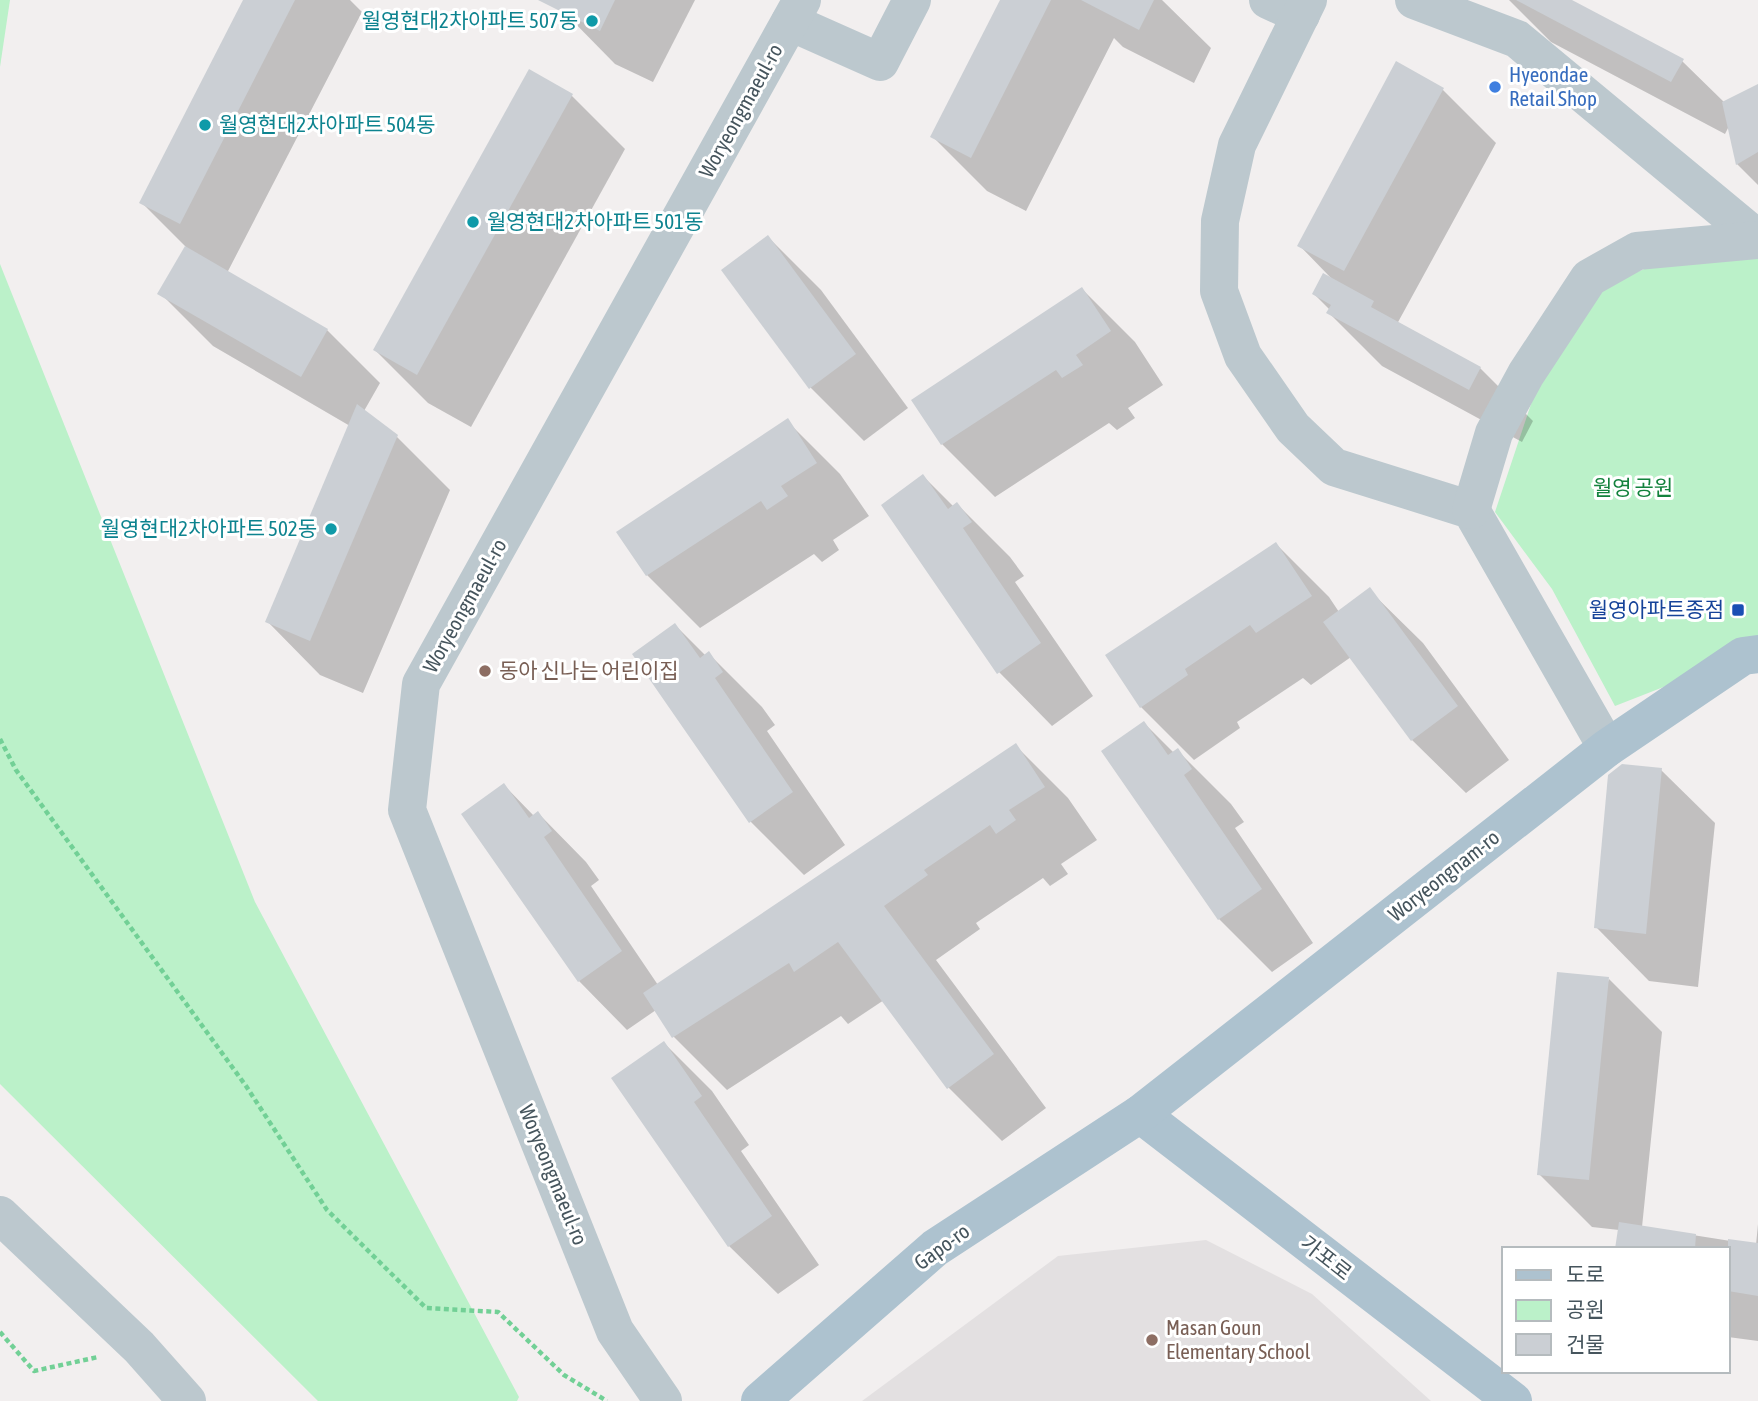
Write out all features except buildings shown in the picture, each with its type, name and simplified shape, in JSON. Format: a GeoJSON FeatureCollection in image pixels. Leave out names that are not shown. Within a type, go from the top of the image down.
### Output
{"type":"FeatureCollection","features":[{"type":"Feature","properties":{"kind":"main road","name":"Woryeongnam-ro"},"geometry":{"type":"LineString","coordinates":[[1140,1114],[1607,748],[1743,656],[1758,654]]}},
{"type":"Feature","properties":{"kind":"main road","name":"Gapo-ro"},"geometry":{"type":"LineString","coordinates":[[760,1401],[935,1248],[1140,1114]]}},
{"type":"Feature","properties":{"kind":"main road","name":"가포로"},"geometry":{"type":"LineString","coordinates":[[1140,1114],[1513,1401]]}},
{"type":"Feature","properties":{"kind":"street"},"geometry":{"type":"LineString","coordinates":[[796,11],[880,62],[912,0]]}},
{"type":"Feature","properties":{"kind":"street"},"geometry":{"type":"LineString","coordinates":[[1415,0],[1517,39],[1758,239]]}},
{"type":"Feature","properties":{"kind":"street"},"geometry":{"type":"LineString","coordinates":[[1292,5],[1237,145],[1220,221],[1219,292],[1243,356],[1293,428],[1334,467],[1471,510],[1607,748]]}},
{"type":"Feature","properties":{"kind":"street","name":"Woryeongmaeul-ro"},"geometry":{"type":"LineString","coordinates":[[663,1401],[615,1331],[407,810],[421,684],[796,11]]}},
{"type":"Feature","properties":{"kind":"street"},"geometry":{"type":"LineString","coordinates":[[1471,510],[1494,433],[1526,374],[1589,278],[1637,251],[1758,239]]}},
{"type":"Feature","properties":{"kind":"street"},"geometry":{"type":"LineString","coordinates":[[0,1215],[139,1347],[187,1401]]}},
{"type":"Feature","properties":{"kind":"path"},"geometry":{"type":"LineString","coordinates":[[0,739],[16,770],[246,1086],[327,1210],[426,1308],[498,1312],[564,1375],[607,1401]]}},
{"type":"Feature","properties":{"kind":"path"},"geometry":{"type":"LineString","coordinates":[[0,1332],[34,1371],[139,1347]]}},
{"type":"Feature","properties":{"kind":"shaded area","name":"Masan Goun Elementary School"},"geometry":{"type":"Polygon","coordinates":[[[1206,1240],[1312,1294],[1431,1401],[862,1401],[1058,1256],[1206,1240]]]}},
{"type":"Feature","properties":{"kind":"green space"},"geometry":{"type":"Polygon","coordinates":[[[0,0],[10,0],[0,67],[0,0]]]}},
{"type":"Feature","properties":{"kind":"green space","name":"월영 공원"},"geometry":{"type":"Polygon","coordinates":[[[1758,256],[1758,650],[1615,706],[1552,589],[1495,512],[1543,368],[1596,288],[1670,259],[1758,256]]]}},
{"type":"Feature","properties":{"kind":"green space"},"geometry":{"type":"Polygon","coordinates":[[[0,264],[255,902],[519,1397],[517,1401],[318,1401],[0,1084],[0,264]]]}},
{"type":"Feature","properties":{"kind":"place","name":"월영현대2차아파트 507동"},"geometry":{"type":"Point","coordinates":[592,21]}},
{"type":"Feature","properties":{"kind":"place","name":"Hyeondae Retail Shop"},"geometry":{"type":"Point","coordinates":[1495,87]}},
{"type":"Feature","properties":{"kind":"place","name":"월영현대2차아파트 504동"},"geometry":{"type":"Point","coordinates":[205,125]}},
{"type":"Feature","properties":{"kind":"place","name":"월영현대2차아파트 501동"},"geometry":{"type":"Point","coordinates":[473,222]}},
{"type":"Feature","properties":{"kind":"place","name":"월영현대2차아파트 502동"},"geometry":{"type":"Point","coordinates":[331,529]}},
{"type":"Feature","properties":{"kind":"place","name":"월영아파트종점"},"geometry":{"type":"Point","coordinates":[1738,610]}},
{"type":"Feature","properties":{"kind":"place","name":"동아 신나는 어린이집"},"geometry":{"type":"Point","coordinates":[485,671]}},
{"type":"Feature","properties":{"kind":"place","name":"Masan Goun Elementary School"},"geometry":{"type":"Point","coordinates":[1152,1340]}}]}
